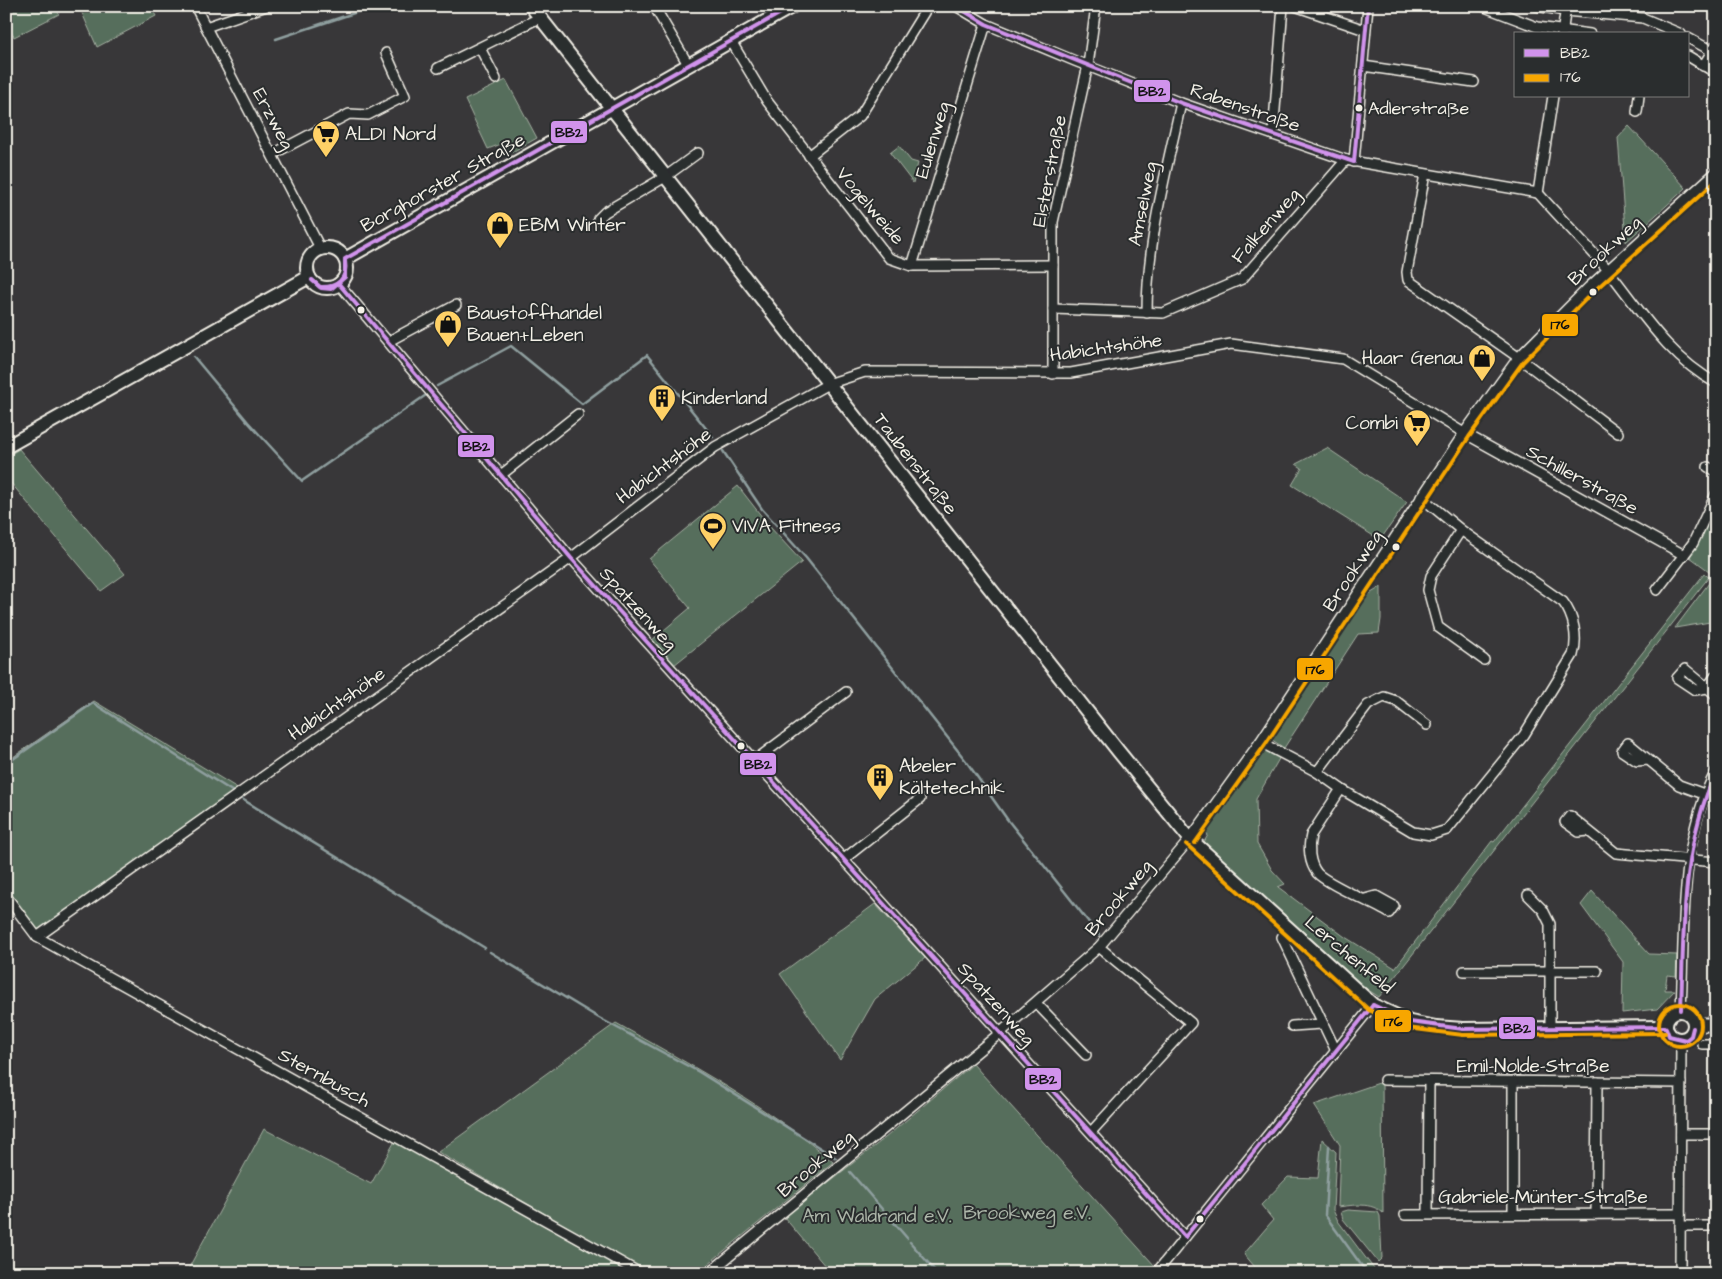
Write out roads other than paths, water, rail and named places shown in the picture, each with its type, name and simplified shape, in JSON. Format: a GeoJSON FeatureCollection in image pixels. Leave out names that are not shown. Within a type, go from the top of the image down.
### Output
{"type":"FeatureCollection","features":[{"type":"Feature","properties":{"kind":"street","name":"Erzweg"},"geometry":{"type":"LineString","coordinates":[[195,6],[320,248]]}},
{"type":"Feature","properties":{"kind":"street"},"geometry":{"type":"LineString","coordinates":[[206,27],[266,6]]}},
{"type":"Feature","properties":{"kind":"street","name":"Taubenstraße"},"geometry":{"type":"LineString","coordinates":[[530,6],[1190,839]]}},
{"type":"Feature","properties":{"kind":"street"},"geometry":{"type":"LineString","coordinates":[[654,6],[690,66]]}},
{"type":"Feature","properties":{"kind":"street","name":"Borghorster Straße"},"geometry":{"type":"LineString","coordinates":[[345,259],[690,66],[793,6]]}},
{"type":"Feature","properties":{"kind":"street"},"geometry":{"type":"LineString","coordinates":[[809,156],[860,116],[928,6]]}},
{"type":"Feature","properties":{"kind":"street","name":"Rabenstraße"},"geometry":{"type":"LineString","coordinates":[[956,6],[986,24],[1181,102],[1350,160],[1538,193]]}},
{"type":"Feature","properties":{"kind":"street","name":"Elsterstraße"},"geometry":{"type":"LineString","coordinates":[[1053,374],[1053,222],[1088,65],[1096,6]]}},
{"type":"Feature","properties":{"kind":"street"},"geometry":{"type":"LineString","coordinates":[[1273,135],[1284,6]]}},
{"type":"Feature","properties":{"kind":"street"},"geometry":{"type":"LineString","coordinates":[[1295,6],[1365,30]]}},
{"type":"Feature","properties":{"kind":"street"},"geometry":{"type":"LineString","coordinates":[[1350,160],[1363,66],[1368,6]]}},
{"type":"Feature","properties":{"kind":"street"},"geometry":{"type":"LineString","coordinates":[[1482,6],[1520,23],[1562,32],[1566,9]]}},
{"type":"Feature","properties":{"kind":"street"},"geometry":{"type":"LineString","coordinates":[[1537,6],[1643,18],[1676,32]]}},
{"type":"Feature","properties":{"kind":"street"},"geometry":{"type":"LineString","coordinates":[[438,68],[539,18]]}},
{"type":"Feature","properties":{"kind":"street","name":"Eulenweg"},"geometry":{"type":"LineString","coordinates":[[912,266],[986,24]]}},
{"type":"Feature","properties":{"kind":"street"},"geometry":{"type":"LineString","coordinates":[[1690,39],[1714,49],[1704,66]]}},
{"type":"Feature","properties":{"kind":"street","name":"Vogelweide"},"geometry":{"type":"LineString","coordinates":[[731,41],[767,102],[889,258],[912,266],[1053,265]]}},
{"type":"Feature","properties":{"kind":"street"},"geometry":{"type":"LineString","coordinates":[[480,48],[496,79]]}},
{"type":"Feature","properties":{"kind":"street"},"geometry":{"type":"LineString","coordinates":[[273,154],[349,114],[368,115],[405,96],[386,53]]}},
{"type":"Feature","properties":{"kind":"street"},"geometry":{"type":"LineString","coordinates":[[1690,57],[1716,73]]}},
{"type":"Feature","properties":{"kind":"street"},"geometry":{"type":"LineString","coordinates":[[1363,66],[1474,82]]}},
{"type":"Feature","properties":{"kind":"street"},"geometry":{"type":"LineString","coordinates":[[1553,98],[1538,193],[1607,270],[1654,331],[1702,376],[1716,383]]}},
{"type":"Feature","properties":{"kind":"street"},"geometry":{"type":"LineString","coordinates":[[1637,112],[1639,98]]}},
{"type":"Feature","properties":{"kind":"street","name":"Amselweg"},"geometry":{"type":"LineString","coordinates":[[1147,313],[1147,273],[1152,234],[1181,102]]}},
{"type":"Feature","properties":{"kind":"street"},"geometry":{"type":"LineString","coordinates":[[598,219],[606,212],[665,177],[698,153]]}},
{"type":"Feature","properties":{"kind":"street","name":"Falkenweg"},"geometry":{"type":"LineString","coordinates":[[1053,309],[1163,313],[1242,279],[1350,160]]}},
{"type":"Feature","properties":{"kind":"street","name":"Brookweg"},"geometry":{"type":"LineString","coordinates":[[709,1273],[1036,1003],[1099,947],[1190,839],[1260,742],[1464,433],[1518,358],[1607,270],[1716,172]]}},
{"type":"Feature","properties":{"kind":"street"},"geometry":{"type":"LineString","coordinates":[[1425,174],[1407,272],[1408,280],[1518,358],[1618,433]]}},
{"type":"Feature","properties":{"kind":"street"},"geometry":{"type":"LineString","coordinates":[[320,248],[337,250],[345,259],[346,272],[339,284],[333,287],[320,287],[309,277],[307,261],[310,255],[320,248]]}},
{"type":"Feature","properties":{"kind":"street"},"geometry":{"type":"LineString","coordinates":[[6,447],[309,277]]}},
{"type":"Feature","properties":{"kind":"street","name":"Spatzenweg"},"geometry":{"type":"LineString","coordinates":[[339,284],[571,558],[1185,1236]]}},
{"type":"Feature","properties":{"kind":"street"},"geometry":{"type":"LineString","coordinates":[[389,342],[456,305]]}},
{"type":"Feature","properties":{"kind":"street","name":"Habichtshöhe"},"geometry":{"type":"LineString","coordinates":[[38,937],[571,558],[715,447],[828,384],[865,372],[1072,373],[1230,344],[1343,358],[1464,433]]}},
{"type":"Feature","properties":{"kind":"street"},"geometry":{"type":"LineString","coordinates":[[501,475],[578,414]]}},
{"type":"Feature","properties":{"kind":"street","name":"Schillerstraße"},"geometry":{"type":"LineString","coordinates":[[1464,433],[1684,555]]}},
{"type":"Feature","properties":{"kind":"street"},"geometry":{"type":"LineString","coordinates":[[1657,590],[1693,543],[1716,494]]}},
{"type":"Feature","properties":{"kind":"street"},"geometry":{"type":"LineString","coordinates":[[1260,742],[1317,772],[1341,790],[1417,833],[1431,835],[1447,830],[1524,736],[1573,655],[1576,644],[1570,611],[1563,602],[1462,530],[1421,497]]}},
{"type":"Feature","properties":{"kind":"street"},"geometry":{"type":"LineString","coordinates":[[1462,530],[1430,576],[1428,590],[1438,627],[1484,660]]}},
{"type":"Feature","properties":{"kind":"street"},"geometry":{"type":"LineString","coordinates":[[1716,675],[1707,688],[1716,696]]}},
{"type":"Feature","properties":{"kind":"street"},"geometry":{"type":"LineString","coordinates":[[754,762],[846,692]]}},
{"type":"Feature","properties":{"kind":"street"},"geometry":{"type":"LineString","coordinates":[[1317,772],[1368,705],[1384,697],[1396,700],[1427,725]]}},
{"type":"Feature","properties":{"kind":"street"},"geometry":{"type":"LineString","coordinates":[[1647,760],[1679,785],[1704,794]]}},
{"type":"Feature","properties":{"kind":"street"},"geometry":{"type":"LineString","coordinates":[[1681,1010],[1688,860],[1704,794],[1716,771]]}},
{"type":"Feature","properties":{"kind":"street"},"geometry":{"type":"LineString","coordinates":[[1341,790],[1311,835],[1309,843],[1312,865],[1318,874],[1328,881],[1365,899]]}},
{"type":"Feature","properties":{"kind":"street"},"geometry":{"type":"LineString","coordinates":[[844,860],[920,799]]}},
{"type":"Feature","properties":{"kind":"street"},"geometry":{"type":"LineString","coordinates":[[1588,830],[1616,853],[1716,862]]}},
{"type":"Feature","properties":{"kind":"street","name":"Lerchenfeld"},"geometry":{"type":"LineString","coordinates":[[1190,839],[1373,1005],[1410,1022],[1436,1027],[1463,1029],[1665,1027]]}},
{"type":"Feature","properties":{"kind":"street"},"geometry":{"type":"LineString","coordinates":[[1528,895],[1548,916],[1550,924],[1550,1027]]}},
{"type":"Feature","properties":{"kind":"street","name":"Sternbusch"},"geometry":{"type":"LineString","coordinates":[[6,896],[38,937],[640,1273]]}},
{"type":"Feature","properties":{"kind":"street"},"geometry":{"type":"LineString","coordinates":[[1282,938],[1336,1051]]}},
{"type":"Feature","properties":{"kind":"street"},"geometry":{"type":"LineString","coordinates":[[1091,1132],[1192,1023],[1099,947]]}},
{"type":"Feature","properties":{"kind":"street"},"geometry":{"type":"LineString","coordinates":[[1464,971],[1597,971]]}},
{"type":"Feature","properties":{"kind":"street"},"geometry":{"type":"LineString","coordinates":[[1036,1003],[1086,1055]]}},
{"type":"Feature","properties":{"kind":"street"},"geometry":{"type":"LineString","coordinates":[[1156,1273],[1373,1005]]}},
{"type":"Feature","properties":{"kind":"street"},"geometry":{"type":"LineString","coordinates":[[1681,1010],[1690,1015],[1694,1024],[1692,1033],[1681,1040],[1670,1036],[1665,1027],[1671,1013],[1681,1010]]}},
{"type":"Feature","properties":{"kind":"street"},"geometry":{"type":"LineString","coordinates":[[1292,1026],[1322,1024]]}},
{"type":"Feature","properties":{"kind":"street"},"geometry":{"type":"LineString","coordinates":[[1694,1024],[1716,1025]]}},
{"type":"Feature","properties":{"kind":"street"},"geometry":{"type":"LineString","coordinates":[[1680,1273],[1681,1040]]}},
{"type":"Feature","properties":{"kind":"street"},"geometry":{"type":"LineString","coordinates":[[1702,1044],[1716,1044]]}},
{"type":"Feature","properties":{"kind":"street","name":"Emil-Nolde-Straße"},"geometry":{"type":"LineString","coordinates":[[1384,1080],[1681,1083]]}},
{"type":"Feature","properties":{"kind":"street"},"geometry":{"type":"LineString","coordinates":[[1428,1214],[1429,1081]]}},
{"type":"Feature","properties":{"kind":"street"},"geometry":{"type":"LineString","coordinates":[[1512,1214],[1513,1082]]}},
{"type":"Feature","properties":{"kind":"street"},"geometry":{"type":"LineString","coordinates":[[1596,1214],[1597,1082]]}},
{"type":"Feature","properties":{"kind":"street"},"geometry":{"type":"LineString","coordinates":[[1680,1134],[1716,1134]]}},
{"type":"Feature","properties":{"kind":"street","name":"Gabriele-Münter-Straße"},"geometry":{"type":"LineString","coordinates":[[1405,1215],[1680,1214]]}},
{"type":"Feature","properties":{"kind":"street"},"geometry":{"type":"LineString","coordinates":[[1680,1226],[1716,1226]]}},
{"type":"Feature","properties":{"kind":"waterway"},"geometry":{"type":"LineString","coordinates":[[368,8],[374,6]]}},
{"type":"Feature","properties":{"kind":"waterway"},"geometry":{"type":"LineString","coordinates":[[276,39],[360,11]]}},
{"type":"Feature","properties":{"kind":"waterway"},"geometry":{"type":"LineString","coordinates":[[437,386],[511,346],[582,404],[647,355],[713,437]]}},
{"type":"Feature","properties":{"kind":"waterway"},"geometry":{"type":"LineString","coordinates":[[194,357],[248,422],[302,481],[429,393]]}},
{"type":"Feature","properties":{"kind":"waterway"},"geometry":{"type":"LineString","coordinates":[[723,451],[762,509],[806,558],[966,761],[1007,819],[1099,935]]}},
{"type":"Feature","properties":{"kind":"waterway"},"geometry":{"type":"LineString","coordinates":[[6,764],[93,703],[235,793]]}},
{"type":"Feature","properties":{"kind":"waterway"},"geometry":{"type":"LineString","coordinates":[[242,799],[485,948]]}},
{"type":"Feature","properties":{"kind":"waterway"},"geometry":{"type":"LineString","coordinates":[[490,952],[599,1018],[699,1072],[836,1158]]}},
{"type":"Feature","properties":{"kind":"waterway"},"geometry":{"type":"LineString","coordinates":[[1329,1146],[1325,1215],[1367,1273]]}},
{"type":"Feature","properties":{"kind":"waterway"},"geometry":{"type":"LineString","coordinates":[[850,1172],[907,1238]]}},
{"type":"Feature","properties":{"kind":"waterway"},"geometry":{"type":"LineString","coordinates":[[910,1242],[937,1273]]}},
{"type":"Feature","properties":{"kind":"place","name":"Adlerstraße"},"geometry":{"type":"Point","coordinates":[1359,108]}},
{"type":"Feature","properties":{"kind":"place","name":"ALDI Nord"},"geometry":{"type":"Point","coordinates":[326,158]}},
{"type":"Feature","properties":{"kind":"place","name":"EBM Winter"},"geometry":{"type":"Point","coordinates":[500,249]}},
{"type":"Feature","properties":{"kind":"place","name":"Baustoffhandel Bauen+Leben"},"geometry":{"type":"Point","coordinates":[448,348]}},
{"type":"Feature","properties":{"kind":"place","name":"Haar Genau"},"geometry":{"type":"Point","coordinates":[1482,382]}},
{"type":"Feature","properties":{"kind":"place","name":"Kinderland"},"geometry":{"type":"Point","coordinates":[662,422]}},
{"type":"Feature","properties":{"kind":"place","name":"Combi"},"geometry":{"type":"Point","coordinates":[1417,447]}},
{"type":"Feature","properties":{"kind":"place","name":"VIVA Fitness"},"geometry":{"type":"Point","coordinates":[713,550]}},
{"type":"Feature","properties":{"kind":"place","name":"Abeler Kältetechnik"},"geometry":{"type":"Point","coordinates":[880,801]}},
{"type":"Feature","properties":{"kind":"park label","name":"Brookweg e.V."},"geometry":{"type":"Point","coordinates":[1027,1213]}},
{"type":"Feature","properties":{"kind":"park label","name":"Am Waldrand e.V."},"geometry":{"type":"Point","coordinates":[877,1216]}}]}
